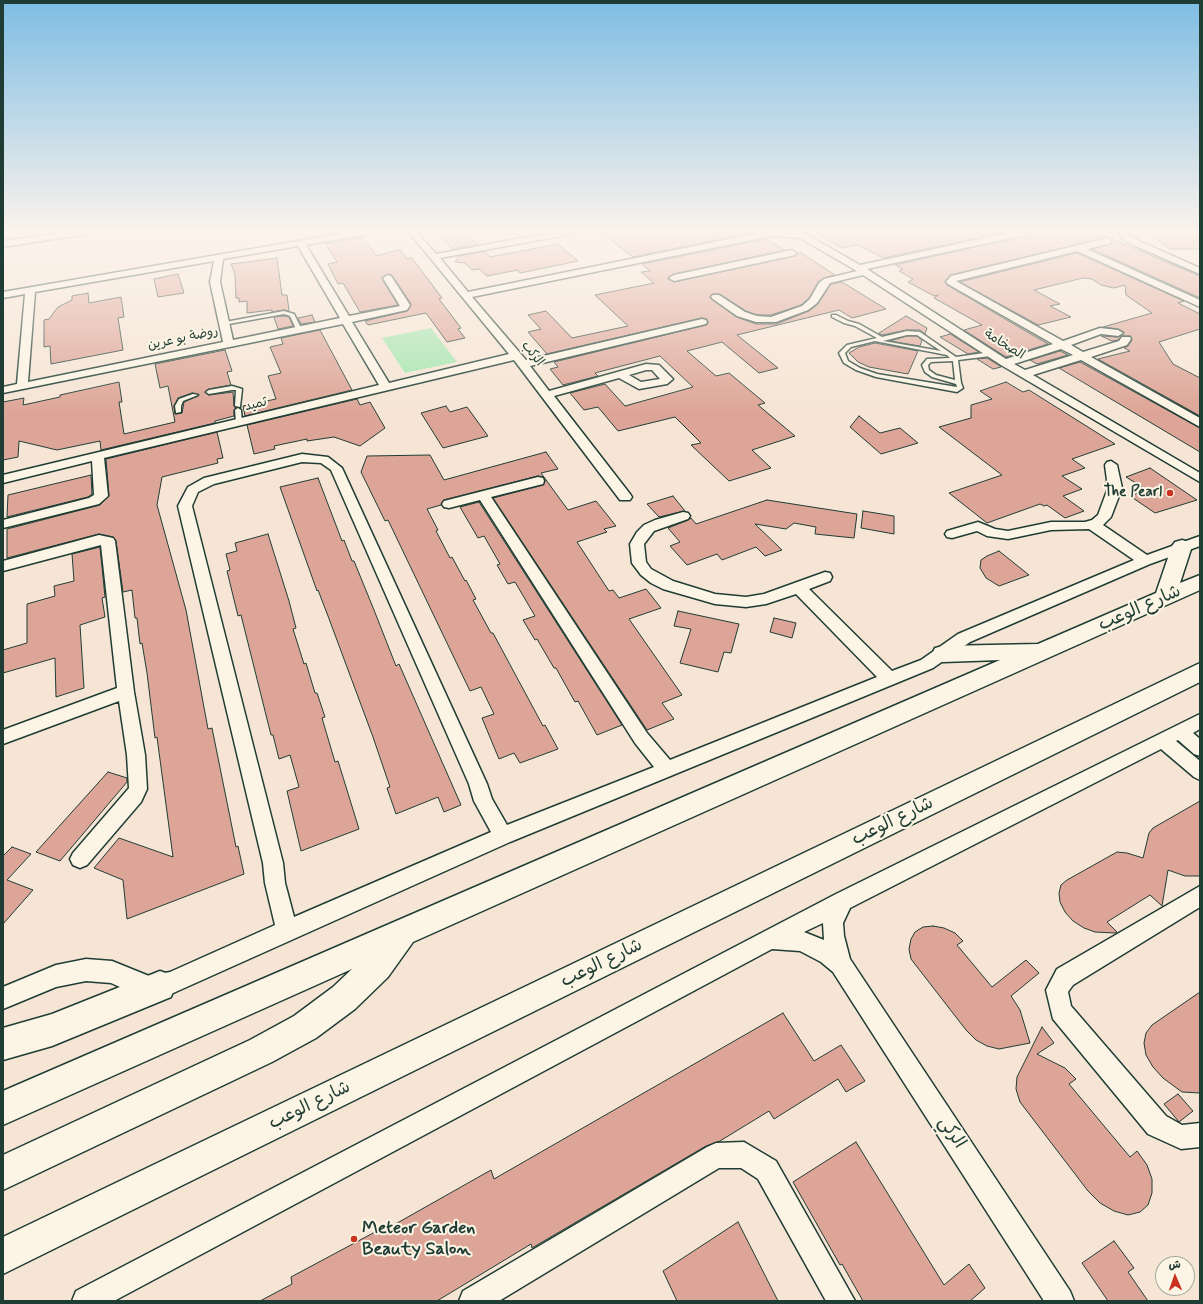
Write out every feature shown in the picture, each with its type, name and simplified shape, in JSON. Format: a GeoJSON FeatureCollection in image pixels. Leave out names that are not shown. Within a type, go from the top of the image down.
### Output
{"type":"FeatureCollection","features":[{"type":"Feature","properties":{"kind":"main road"},"geometry":{"type":"LineString","coordinates":[[1165,598],[1191,544]]}},
{"type":"Feature","properties":{"kind":"main road","name":"شارع الوعب"},"geometry":{"type":"LineString","coordinates":[[3,1108],[1200,582]]}},
{"type":"Feature","properties":{"kind":"main road"},"geometry":{"type":"LineString","coordinates":[[943,654],[1046,650]]}},
{"type":"Feature","properties":{"kind":"main road","name":"شارع الوعب"},"geometry":{"type":"LineString","coordinates":[[3,1256],[1200,672]]}},
{"type":"Feature","properties":{"kind":"main road"},"geometry":{"type":"LineString","coordinates":[[3,1173],[260,1051],[305,1028],[344,998],[377,966],[404,931]]}},
{"type":"Feature","properties":{"kind":"main road"},"geometry":{"type":"LineString","coordinates":[[3,1044],[52,1030],[160,986]]}},
{"type":"Feature","properties":{"kind":"street"},"geometry":{"type":"LineString","coordinates":[[3,295],[20,292]]}},
{"type":"Feature","properties":{"kind":"street"},"geometry":{"type":"LineString","coordinates":[[22,387],[30,292]]}},
{"type":"Feature","properties":{"kind":"street"},"geometry":{"type":"LineString","coordinates":[[217,292],[228,344]]}},
{"type":"Feature","properties":{"kind":"street"},"geometry":{"type":"LineString","coordinates":[[329,292],[386,388]]}},
{"type":"Feature","properties":{"kind":"street","name":"روضة بو عرين"},"geometry":{"type":"LineString","coordinates":[[3,390],[346,321],[405,307],[396,292]]}},
{"type":"Feature","properties":{"kind":"street","name":"الركب"},"geometry":{"type":"LineString","coordinates":[[463,292],[546,394],[626,497]]}},
{"type":"Feature","properties":{"kind":"street","name":"الصخامة"},"geometry":{"type":"LineString","coordinates":[[466,295],[484,292]]}},
{"type":"Feature","properties":{"kind":"street"},"geometry":{"type":"LineString","coordinates":[[716,297],[741,314],[756,319],[772,320],[805,308],[814,301],[819,292]]}},
{"type":"Feature","properties":{"kind":"street","name":"الصخامة"},"geometry":{"type":"LineString","coordinates":[[895,292],[1005,363],[1200,478]]}},
{"type":"Feature","properties":{"kind":"street"},"geometry":{"type":"LineString","coordinates":[[968,292],[1200,423]]}},
{"type":"Feature","properties":{"kind":"street"},"geometry":{"type":"LineString","coordinates":[[1174,292],[1200,304]]}},
{"type":"Feature","properties":{"kind":"street","name":"ثميد"},"geometry":{"type":"LineString","coordinates":[[3,479],[386,388],[702,322]]}},
{"type":"Feature","properties":{"kind":"street"},"geometry":{"type":"LineString","coordinates":[[1005,363],[1100,331],[1122,336],[1123,343],[1024,374]]}},
{"type":"Feature","properties":{"kind":"street"},"geometry":{"type":"LineString","coordinates":[[546,394],[620,374]]}},
{"type":"Feature","properties":{"kind":"street"},"geometry":{"type":"LineString","coordinates":[[3,524],[94,501],[101,496],[98,457]]}},
{"type":"Feature","properties":{"kind":"street"},"geometry":{"type":"LineString","coordinates":[[287,930],[275,883],[273,863],[185,506],[193,490],[209,481],[302,458],[324,460],[336,468],[478,784],[483,801],[503,836]]}},
{"type":"Feature","properties":{"kind":"street"},"geometry":{"type":"LineString","coordinates":[[952,534],[978,526],[992,533],[1008,535],[1051,526],[1092,525],[1104,517],[1115,488],[1111,465]]}},
{"type":"Feature","properties":{"kind":"street"},"geometry":{"type":"LineString","coordinates":[[449,504],[538,482]]}},
{"type":"Feature","properties":{"kind":"street"},"geometry":{"type":"LineString","coordinates":[[483,496],[632,722],[641,738],[667,770]]}},
{"type":"Feature","properties":{"kind":"street"},"geometry":{"type":"LineString","coordinates":[[683,516],[649,528],[642,535],[638,544],[637,553],[639,562],[646,572],[668,585],[715,599],[735,602],[766,599],[825,577]]}},
{"type":"Feature","properties":{"kind":"street"},"geometry":{"type":"LineString","coordinates":[[1092,525],[1145,561]]}},
{"type":"Feature","properties":{"kind":"street"},"geometry":{"type":"LineString","coordinates":[[3,566],[99,540],[108,541],[126,692],[136,755],[138,789],[134,796],[80,859]]}},
{"type":"Feature","properties":{"kind":"street"},"geometry":{"type":"LineString","coordinates":[[3,998],[56,976],[86,970],[112,972],[140,985],[160,986],[182,979],[287,930],[503,836],[927,664],[964,638],[1145,561],[1191,544]]}},
{"type":"Feature","properties":{"kind":"street"},"geometry":{"type":"LineString","coordinates":[[798,587],[889,679]]}},
{"type":"Feature","properties":{"kind":"street"},"geometry":{"type":"LineString","coordinates":[[3,738],[126,692]]}},
{"type":"Feature","properties":{"kind":"street"},"geometry":{"type":"LineString","coordinates":[[86,1301],[843,901],[1200,722]]}},
{"type":"Feature","properties":{"kind":"street"},"geometry":{"type":"LineString","coordinates":[[1171,736],[1200,749]]}},
{"type":"Feature","properties":{"kind":"street"},"geometry":{"type":"LineString","coordinates":[[1171,736],[1200,772]]}},
{"type":"Feature","properties":{"kind":"street"},"geometry":{"type":"LineString","coordinates":[[1200,896],[1066,977],[1057,990],[1062,1011],[1157,1125],[1182,1137],[1200,1135]]}},
{"type":"Feature","properties":{"kind":"street","name":"الركي"},"geometry":{"type":"LineString","coordinates":[[843,901],[833,923],[833,936],[841,964],[1060,1301]]}},
{"type":"Feature","properties":{"kind":"street","name":"الركي"},"geometry":{"type":"LineString","coordinates":[[771,939],[800,941],[829,954],[841,964]]}},
{"type":"Feature","properties":{"kind":"street"},"geometry":{"type":"LineString","coordinates":[[481,1299],[716,1156],[744,1154],[767,1170],[841,1301]]}},
{"type":"Feature","properties":{"kind":"lane"},"geometry":{"type":"LineString","coordinates":[[223,323],[284,312],[292,315],[299,330]]}},
{"type":"Feature","properties":{"kind":"lane"},"geometry":{"type":"LineString","coordinates":[[834,316],[846,322],[857,325],[883,339]]}},
{"type":"Feature","properties":{"kind":"lane"},"geometry":{"type":"LineString","coordinates":[[907,333],[918,333],[951,354],[955,359],[958,384],[960,388],[957,390],[951,390],[876,375],[858,369],[846,362],[842,353],[849,346],[883,339],[907,333]]}},
{"type":"Feature","properties":{"kind":"lane"},"geometry":{"type":"LineString","coordinates":[[874,341],[951,354]]}},
{"type":"Feature","properties":{"kind":"lane"},"geometry":{"type":"LineString","coordinates":[[958,384],[934,376],[927,371],[925,365],[934,359],[955,359],[991,354]]}},
{"type":"Feature","properties":{"kind":"lane"},"geometry":{"type":"LineString","coordinates":[[209,392],[232,388],[239,389],[239,423]]}},
{"type":"Feature","properties":{"kind":"lane"},"geometry":{"type":"LineString","coordinates":[[178,412],[178,406],[181,400],[195,395]]}},
{"type":"Feature","properties":{"kind":"green space"},"geometry":{"type":"Polygon","coordinates":[[[431,328],[457,362],[405,373],[382,338],[431,328]]]}},
{"type":"Feature","properties":{"kind":"building"},"geometry":{"type":"Polygon","coordinates":[[[157,292],[184,293],[158,297],[157,292]]]}},
{"type":"Feature","properties":{"kind":"building"},"geometry":{"type":"Polygon","coordinates":[[[236,292],[282,292],[282,295],[287,295],[289,311],[284,310],[272,312],[272,310],[247,313],[247,301],[239,302],[239,298],[236,298],[236,292]]]}},
{"type":"Feature","properties":{"kind":"building"},"geometry":{"type":"Polygon","coordinates":[[[348,292],[390,292],[398,305],[360,312],[348,292]]]}},
{"type":"Feature","properties":{"kind":"building"},"geometry":{"type":"Polygon","coordinates":[[[403,292],[437,292],[442,298],[439,299],[461,328],[458,329],[465,338],[447,342],[426,313],[368,325],[365,321],[407,311],[411,304],[403,292]]]}},
{"type":"Feature","properties":{"kind":"building"},"geometry":{"type":"Polygon","coordinates":[[[610,292],[812,292],[809,298],[801,305],[771,315],[757,315],[746,311],[720,294],[712,294],[710,298],[737,317],[756,324],[776,324],[809,311],[818,304],[826,292],[858,292],[886,309],[852,318],[839,310],[737,335],[778,368],[759,373],[722,342],[687,351],[716,376],[729,373],[765,403],[758,405],[795,436],[752,450],[771,468],[729,481],[691,445],[701,443],[675,417],[618,431],[598,407],[584,410],[570,393],[605,384],[625,406],[693,387],[660,356],[595,373],[598,376],[563,385],[550,369],[558,367],[554,362],[706,325],[708,323],[706,319],[702,318],[547,354],[528,332],[541,329],[528,315],[546,311],[572,338],[628,326],[595,295],[610,292]]]}},
{"type":"Feature","properties":{"kind":"building"},"geometry":{"type":"Polygon","coordinates":[[[926,292],[959,292],[1048,344],[1006,357],[964,330],[982,325],[934,298],[938,295],[934,296],[926,292]]]}},
{"type":"Feature","properties":{"kind":"building"},"geometry":{"type":"Polygon","coordinates":[[[978,292],[1037,292],[1060,304],[1050,306],[1071,317],[1038,325],[978,292]]]}},
{"type":"Feature","properties":{"kind":"building"},"geometry":{"type":"Polygon","coordinates":[[[1126,292],[1164,292],[1184,301],[1178,303],[1200,314],[1200,329],[1159,342],[1173,364],[1200,378],[1200,416],[1098,359],[1130,351],[1124,348],[1128,346],[1132,340],[1130,336],[1122,336],[1118,340],[1112,341],[1101,336],[1118,337],[1124,332],[1118,329],[1103,327],[1152,313],[1126,295],[1126,292]]]}},
{"type":"Feature","properties":{"kind":"building"},"geometry":{"type":"Polygon","coordinates":[[[1187,292],[1200,292],[1200,297],[1187,292]]]}},
{"type":"Feature","properties":{"kind":"building"},"geometry":{"type":"Polygon","coordinates":[[[88,293],[89,303],[121,297],[124,317],[118,318],[123,350],[51,364],[50,346],[44,347],[44,320],[49,319],[58,307],[72,300],[72,296],[88,293]]]}},
{"type":"Feature","properties":{"kind":"building"},"geometry":{"type":"Polygon","coordinates":[[[312,315],[315,322],[301,324],[298,318],[312,315]]]}},
{"type":"Feature","properties":{"kind":"building"},"geometry":{"type":"Polygon","coordinates":[[[906,316],[927,328],[925,334],[920,330],[907,330],[882,335],[879,333],[906,316]]]}},
{"type":"Feature","properties":{"kind":"building"},"geometry":{"type":"Polygon","coordinates":[[[274,317],[289,317],[293,326],[278,329],[274,317]]]}},
{"type":"Feature","properties":{"kind":"building"},"geometry":{"type":"Polygon","coordinates":[[[320,330],[352,390],[245,416],[243,406],[276,399],[268,376],[281,373],[270,347],[283,344],[281,338],[320,330]]]}},
{"type":"Feature","properties":{"kind":"building"},"geometry":{"type":"Polygon","coordinates":[[[950,334],[979,352],[968,354],[940,337],[950,334]]]}},
{"type":"Feature","properties":{"kind":"building"},"geometry":{"type":"Polygon","coordinates":[[[907,336],[917,336],[922,340],[920,346],[890,341],[907,336]]]}},
{"type":"Feature","properties":{"kind":"building"},"geometry":{"type":"Polygon","coordinates":[[[875,343],[918,351],[908,374],[869,367],[858,362],[849,353],[859,347],[875,343]]]}},
{"type":"Feature","properties":{"kind":"building"},"geometry":{"type":"Polygon","coordinates":[[[225,350],[232,371],[227,372],[231,385],[209,389],[205,392],[209,395],[233,392],[234,406],[236,408],[234,410],[234,416],[215,421],[215,423],[101,450],[100,441],[57,450],[19,441],[18,457],[3,460],[3,402],[24,398],[23,405],[119,382],[122,402],[119,402],[124,434],[175,422],[168,386],[160,388],[155,364],[225,350]],[[192,393],[178,398],[174,406],[175,414],[182,413],[184,402],[199,395],[192,393]]]}},
{"type":"Feature","properties":{"kind":"building"},"geometry":{"type":"Polygon","coordinates":[[[1060,351],[1068,355],[1037,364],[1030,360],[1060,351]]]}},
{"type":"Feature","properties":{"kind":"building"},"geometry":{"type":"Polygon","coordinates":[[[987,358],[1001,367],[993,369],[977,359],[987,358]]]}},
{"type":"Feature","properties":{"kind":"building"},"geometry":{"type":"Polygon","coordinates":[[[1080,362],[1200,428],[1200,452],[1059,368],[1080,362]]]}},
{"type":"Feature","properties":{"kind":"building"},"geometry":{"type":"Polygon","coordinates":[[[1006,382],[1023,392],[1029,390],[1115,444],[1072,459],[1085,468],[1062,476],[1082,489],[1063,496],[1084,511],[1065,518],[1047,505],[1044,506],[1040,504],[987,523],[949,493],[1002,475],[939,427],[971,418],[971,405],[992,399],[980,391],[1006,382]]]}},
{"type":"Feature","properties":{"kind":"building"},"geometry":{"type":"Polygon","coordinates":[[[357,399],[360,405],[370,402],[385,428],[360,446],[334,437],[307,441],[307,439],[274,446],[275,449],[254,454],[247,425],[357,399]]]}},
{"type":"Feature","properties":{"kind":"building"},"geometry":{"type":"Polygon","coordinates":[[[446,406],[450,412],[467,407],[488,436],[443,448],[421,413],[446,406]]]}},
{"type":"Feature","properties":{"kind":"building"},"geometry":{"type":"Polygon","coordinates":[[[859,416],[880,433],[900,428],[918,443],[881,454],[850,427],[859,416]]]}},
{"type":"Feature","properties":{"kind":"building"},"geometry":{"type":"Polygon","coordinates":[[[217,432],[223,458],[217,459],[218,463],[162,477],[157,505],[186,610],[208,729],[212,728],[236,847],[238,846],[244,874],[127,919],[123,880],[94,868],[119,838],[173,857],[157,737],[155,738],[147,673],[142,643],[140,644],[137,618],[135,618],[132,590],[123,592],[116,541],[113,537],[99,534],[7,558],[7,529],[100,505],[109,496],[106,459],[217,432]]]}},
{"type":"Feature","properties":{"kind":"building"},"geometry":{"type":"Polygon","coordinates":[[[546,452],[558,469],[541,473],[568,510],[596,501],[616,526],[604,529],[607,532],[577,542],[609,591],[613,590],[619,598],[646,589],[661,608],[629,619],[682,695],[662,703],[674,719],[647,730],[493,498],[543,485],[545,481],[543,477],[538,476],[444,500],[441,505],[427,509],[438,530],[436,531],[450,558],[452,557],[465,581],[466,580],[476,599],[473,600],[491,633],[493,633],[543,726],[545,725],[558,749],[520,763],[514,753],[499,759],[482,718],[494,714],[481,687],[470,691],[388,520],[385,521],[361,472],[367,456],[430,455],[444,480],[546,452]]]}},
{"type":"Feature","properties":{"kind":"building"},"geometry":{"type":"Polygon","coordinates":[[[1150,468],[1197,500],[1155,513],[1130,496],[1147,490],[1126,477],[1150,468]]]}},
{"type":"Feature","properties":{"kind":"building"},"geometry":{"type":"Polygon","coordinates":[[[91,475],[92,494],[88,497],[7,517],[8,495],[91,475]]]}},
{"type":"Feature","properties":{"kind":"building"},"geometry":{"type":"Polygon","coordinates":[[[318,478],[342,541],[344,540],[352,561],[354,561],[396,666],[399,664],[461,805],[444,812],[438,797],[396,814],[387,788],[390,787],[373,737],[318,590],[317,591],[280,487],[318,478]]]}},
{"type":"Feature","properties":{"kind":"building"},"geometry":{"type":"Polygon","coordinates":[[[673,496],[685,511],[659,517],[647,504],[673,496]]]}},
{"type":"Feature","properties":{"kind":"building"},"geometry":{"type":"Polygon","coordinates":[[[767,500],[857,514],[854,538],[815,534],[816,527],[794,523],[786,529],[755,524],[782,550],[765,556],[756,547],[722,560],[717,554],[687,565],[670,546],[680,542],[668,528],[691,518],[696,524],[767,500]]]}},
{"type":"Feature","properties":{"kind":"building"},"geometry":{"type":"Polygon","coordinates":[[[479,502],[622,725],[597,735],[578,701],[575,702],[556,668],[554,668],[537,639],[535,640],[523,620],[535,616],[515,582],[508,584],[497,565],[500,564],[484,536],[478,538],[460,507],[479,502]]]}},
{"type":"Feature","properties":{"kind":"building"},"geometry":{"type":"Polygon","coordinates":[[[863,511],[894,516],[894,534],[861,528],[863,511]]]}},
{"type":"Feature","properties":{"kind":"building"},"geometry":{"type":"Polygon","coordinates":[[[268,534],[289,601],[296,628],[293,629],[304,664],[306,663],[315,693],[317,693],[325,717],[322,718],[335,762],[338,761],[359,829],[301,851],[287,791],[299,787],[290,755],[279,759],[273,735],[271,735],[241,615],[238,616],[227,571],[230,570],[226,554],[237,551],[235,543],[268,534]]]}},
{"type":"Feature","properties":{"kind":"building"},"geometry":{"type":"Polygon","coordinates":[[[100,547],[105,597],[102,598],[105,617],[80,625],[84,688],[56,697],[55,658],[3,673],[3,650],[27,643],[27,604],[55,596],[54,586],[74,581],[72,554],[100,547]]]}},
{"type":"Feature","properties":{"kind":"building"},"geometry":{"type":"Polygon","coordinates":[[[999,551],[1029,575],[999,586],[986,578],[980,568],[981,560],[999,551]]]}},
{"type":"Feature","properties":{"kind":"building"},"geometry":{"type":"Polygon","coordinates":[[[678,611],[739,624],[731,653],[724,652],[718,672],[680,663],[691,629],[674,626],[678,611]]]}},
{"type":"Feature","properties":{"kind":"building"},"geometry":{"type":"Polygon","coordinates":[[[774,618],[796,623],[792,638],[770,632],[774,618]]]}},
{"type":"Feature","properties":{"kind":"building"},"geometry":{"type":"Polygon","coordinates":[[[108,772],[127,778],[127,782],[60,861],[36,852],[108,772]]]}},
{"type":"Feature","properties":{"kind":"building"},"geometry":{"type":"Polygon","coordinates":[[[1200,801],[1200,876],[1185,876],[1168,870],[1162,906],[1150,895],[1107,922],[1117,932],[1115,933],[1095,932],[1084,928],[1073,921],[1065,912],[1060,902],[1059,893],[1061,885],[1067,880],[1117,852],[1127,853],[1143,858],[1149,833],[1153,828],[1200,801]]]}},
{"type":"Feature","properties":{"kind":"building"},"geometry":{"type":"Polygon","coordinates":[[[12,847],[31,854],[7,880],[33,890],[3,924],[3,856],[12,847]]]}},
{"type":"Feature","properties":{"kind":"building"},"geometry":{"type":"Polygon","coordinates":[[[933,926],[944,928],[955,933],[963,941],[957,945],[992,987],[1026,960],[1039,973],[1011,996],[1020,1010],[1030,1043],[999,1049],[987,1046],[976,1040],[966,1030],[911,959],[909,949],[911,939],[915,932],[923,927],[933,926]]]}},
{"type":"Feature","properties":{"kind":"building"},"geometry":{"type":"Polygon","coordinates":[[[1200,992],[1200,1093],[1182,1092],[1163,1078],[1153,1067],[1146,1055],[1144,1043],[1146,1033],[1152,1025],[1200,992]]]}},
{"type":"Feature","properties":{"kind":"building"},"geometry":{"type":"Polygon","coordinates":[[[783,1013],[814,1061],[841,1045],[865,1081],[846,1092],[838,1079],[774,1119],[769,1111],[720,1141],[706,1146],[532,1248],[531,1244],[437,1301],[260,1301],[292,1284],[291,1277],[375,1232],[376,1235],[491,1170],[494,1179],[783,1013]]]}},
{"type":"Feature","properties":{"kind":"building"},"geometry":{"type":"Polygon","coordinates":[[[1042,1027],[1054,1043],[1037,1054],[1065,1068],[1076,1079],[1069,1084],[1130,1157],[1137,1151],[1147,1165],[1152,1179],[1152,1193],[1148,1205],[1140,1212],[1128,1215],[1114,1211],[1100,1203],[1088,1191],[1020,1102],[1016,1089],[1017,1077],[1042,1027]]]}},
{"type":"Feature","properties":{"kind":"building"},"geometry":{"type":"Polygon","coordinates":[[[1178,1094],[1193,1111],[1179,1122],[1164,1104],[1178,1094]]]}},
{"type":"Feature","properties":{"kind":"building"},"geometry":{"type":"Polygon","coordinates":[[[856,1142],[944,1285],[969,1264],[985,1288],[970,1301],[863,1301],[842,1264],[840,1265],[793,1182],[856,1142]]]}},
{"type":"Feature","properties":{"kind":"building"},"geometry":{"type":"Polygon","coordinates":[[[738,1222],[778,1301],[677,1301],[663,1271],[738,1222]]]}},
{"type":"Feature","properties":{"kind":"building"},"geometry":{"type":"Polygon","coordinates":[[[1114,1241],[1134,1268],[1128,1272],[1148,1301],[1108,1301],[1082,1263],[1114,1241]]]}},
{"type":"Feature","properties":{"kind":"place","name":"The Pearl"},"geometry":{"type":"Point","coordinates":[1170,493]}},
{"type":"Feature","properties":{"kind":"place","name":"Meteor Garden Beauty Salon"},"geometry":{"type":"Point","coordinates":[354,1239]}}]}
